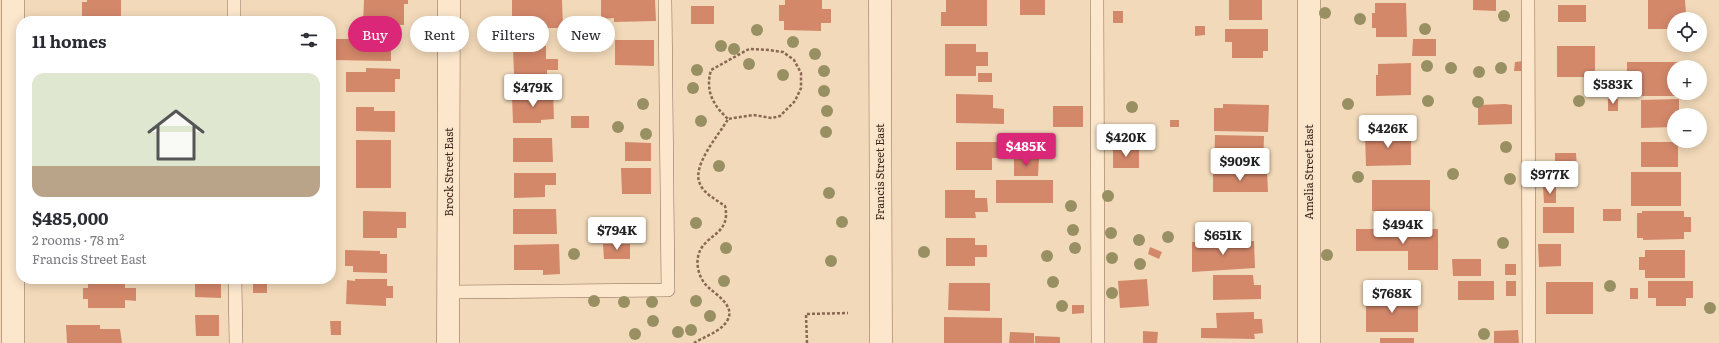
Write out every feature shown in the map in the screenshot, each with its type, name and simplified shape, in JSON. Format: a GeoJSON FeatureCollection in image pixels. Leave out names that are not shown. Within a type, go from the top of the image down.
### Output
{"type":"FeatureCollection","features":[{"type":"Feature","properties":{"kind":"street"},"geometry":{"type":"LineString","coordinates":[[13,0],[13,343]]}},
{"type":"Feature","properties":{"kind":"street","name":"Brock Street East"},"geometry":{"type":"LineString","coordinates":[[448,343],[449,0]]}},
{"type":"Feature","properties":{"kind":"street","name":"Francis Street East"},"geometry":{"type":"LineString","coordinates":[[880,0],[881,343]]}},
{"type":"Feature","properties":{"kind":"street","name":"Amelia Street East"},"geometry":{"type":"LineString","coordinates":[[1309,0],[1309,343]]}},
{"type":"Feature","properties":{"kind":"lane"},"geometry":{"type":"LineString","coordinates":[[234,0],[234,16]]}},
{"type":"Feature","properties":{"kind":"lane"},"geometry":{"type":"LineString","coordinates":[[449,292],[668,290],[665,0]]}},
{"type":"Feature","properties":{"kind":"lane"},"geometry":{"type":"LineString","coordinates":[[1097,0],[1098,343]]}},
{"type":"Feature","properties":{"kind":"lane"},"geometry":{"type":"LineString","coordinates":[[1528,0],[1529,343]]}},
{"type":"Feature","properties":{"kind":"lane"},"geometry":{"type":"LineString","coordinates":[[235,284],[236,343]]}},
{"type":"Feature","properties":{"kind":"path"},"geometry":{"type":"LineString","coordinates":[[694,343],[723,326],[728,316],[728,306],[722,298],[708,287],[701,279],[698,268],[698,256],[702,246],[723,227],[727,216],[725,206],[706,193],[699,184],[697,174],[701,161],[728,119],[753,115],[772,118],[780,116],[795,102],[801,88],[801,73],[794,60],[782,52],[749,49],[711,70],[708,85],[711,99],[719,111],[728,119]]}},
{"type":"Feature","properties":{"kind":"path"},"geometry":{"type":"LineString","coordinates":[[806,343],[806,314],[848,313]]}},
{"type":"Feature","properties":{"kind":"building"},"geometry":{"type":"Polygon","coordinates":[[[87,0],[121,0],[121,16],[82,16],[82,2],[87,2],[87,0]]]}},
{"type":"Feature","properties":{"kind":"building"},"geometry":{"type":"Polygon","coordinates":[[[364,0],[408,0],[408,4],[404,4],[404,25],[402,25],[402,16],[363,16],[364,0]]]}},
{"type":"Feature","properties":{"kind":"building"},"geometry":{"type":"Polygon","coordinates":[[[512,0],[562,0],[563,16],[557,16],[557,28],[549,28],[549,16],[512,16],[512,0]]]}},
{"type":"Feature","properties":{"kind":"building"},"geometry":{"type":"Polygon","coordinates":[[[601,0],[655,0],[656,21],[615,22],[615,16],[601,16],[601,0]]]}},
{"type":"Feature","properties":{"kind":"building"},"geometry":{"type":"Polygon","coordinates":[[[785,0],[822,0],[822,9],[831,9],[831,23],[821,23],[821,31],[784,30],[784,21],[779,21],[779,5],[785,5],[785,0]]]}},
{"type":"Feature","properties":{"kind":"building"},"geometry":{"type":"Polygon","coordinates":[[[946,0],[987,0],[987,26],[941,26],[941,12],[946,12],[946,0]]]}},
{"type":"Feature","properties":{"kind":"building"},"geometry":{"type":"Polygon","coordinates":[[[1020,0],[1045,0],[1045,15],[1020,15],[1020,0]]]}},
{"type":"Feature","properties":{"kind":"building"},"geometry":{"type":"Polygon","coordinates":[[[1229,0],[1262,0],[1262,20],[1229,20],[1229,0]]]}},
{"type":"Feature","properties":{"kind":"building"},"geometry":{"type":"Polygon","coordinates":[[[1473,0],[1496,0],[1496,11],[1473,10],[1473,0]]]}},
{"type":"Feature","properties":{"kind":"building"},"geometry":{"type":"Polygon","coordinates":[[[1648,0],[1685,0],[1686,12],[1667,12],[1667,29],[1648,29],[1648,0]]]}},
{"type":"Feature","properties":{"kind":"building"},"geometry":{"type":"Polygon","coordinates":[[[1375,3],[1406,3],[1407,37],[1376,37],[1376,28],[1372,28],[1372,13],[1375,13],[1375,3]]]}},
{"type":"Feature","properties":{"kind":"building"},"geometry":{"type":"Polygon","coordinates":[[[1558,5],[1586,5],[1586,22],[1558,22],[1558,5]]]}},
{"type":"Feature","properties":{"kind":"building"},"geometry":{"type":"Polygon","coordinates":[[[691,6],[714,6],[714,24],[691,24],[691,6]]]}},
{"type":"Feature","properties":{"kind":"building"},"geometry":{"type":"Polygon","coordinates":[[[1113,11],[1123,11],[1123,23],[1113,23],[1113,11]]]}},
{"type":"Feature","properties":{"kind":"building"},"geometry":{"type":"Polygon","coordinates":[[[1195,26],[1205,26],[1205,35],[1195,36],[1195,26]]]}},
{"type":"Feature","properties":{"kind":"building"},"geometry":{"type":"Polygon","coordinates":[[[1225,29],[1268,29],[1268,51],[1263,51],[1263,58],[1232,58],[1232,42],[1225,42],[1225,29]]]}},
{"type":"Feature","properties":{"kind":"building"},"geometry":{"type":"Polygon","coordinates":[[[336,39],[348,39],[348,52],[391,52],[391,61],[336,60],[336,39]]]}},
{"type":"Feature","properties":{"kind":"building"},"geometry":{"type":"Polygon","coordinates":[[[1413,39],[1436,39],[1436,56],[1412,56],[1413,39]]]}},
{"type":"Feature","properties":{"kind":"building"},"geometry":{"type":"Polygon","coordinates":[[[615,40],[654,40],[654,66],[615,65],[615,40]]]}},
{"type":"Feature","properties":{"kind":"building"},"geometry":{"type":"Polygon","coordinates":[[[945,44],[976,44],[976,52],[988,52],[988,66],[976,66],[976,76],[945,76],[945,44]]]}},
{"type":"Feature","properties":{"kind":"building"},"geometry":{"type":"Polygon","coordinates":[[[1557,46],[1595,46],[1595,77],[1557,77],[1557,46]]]}},
{"type":"Feature","properties":{"kind":"building"},"geometry":{"type":"Polygon","coordinates":[[[513,52],[546,52],[546,59],[558,59],[558,70],[547,70],[547,74],[514,74],[513,52]]]}},
{"type":"Feature","properties":{"kind":"building"},"geometry":{"type":"Polygon","coordinates":[[[1524,61],[1524,71],[1514,71],[1515,62],[1524,61]]]}},
{"type":"Feature","properties":{"kind":"building"},"geometry":{"type":"Polygon","coordinates":[[[1627,62],[1667,62],[1667,96],[1627,96],[1627,62]]]}},
{"type":"Feature","properties":{"kind":"building"},"geometry":{"type":"Polygon","coordinates":[[[1411,63],[1411,95],[1376,96],[1376,75],[1378,75],[1378,64],[1411,63]]]}},
{"type":"Feature","properties":{"kind":"building"},"geometry":{"type":"Polygon","coordinates":[[[366,68],[400,69],[400,79],[395,79],[395,92],[346,92],[346,72],[366,72],[366,68]]]}},
{"type":"Feature","properties":{"kind":"building"},"geometry":{"type":"Polygon","coordinates":[[[978,73],[992,73],[992,82],[978,82],[978,73]]]}},
{"type":"Feature","properties":{"kind":"building"},"geometry":{"type":"Polygon","coordinates":[[[540,92],[553,92],[554,119],[541,120],[541,123],[513,123],[512,95],[540,95],[540,92]]]}},
{"type":"Feature","properties":{"kind":"building"},"geometry":{"type":"Polygon","coordinates":[[[956,94],[993,95],[993,108],[1004,109],[1004,124],[956,123],[956,94]]]}},
{"type":"Feature","properties":{"kind":"building"},"geometry":{"type":"Polygon","coordinates":[[[1608,99],[1618,99],[1618,111],[1608,111],[1608,99]]]}},
{"type":"Feature","properties":{"kind":"building"},"geometry":{"type":"Polygon","coordinates":[[[1641,100],[1679,100],[1679,108],[1667,108],[1667,127],[1641,128],[1641,100]]]}},
{"type":"Feature","properties":{"kind":"building"},"geometry":{"type":"Polygon","coordinates":[[[1223,104],[1269,105],[1268,132],[1214,131],[1214,108],[1223,108],[1223,104]]]}},
{"type":"Feature","properties":{"kind":"building"},"geometry":{"type":"Polygon","coordinates":[[[1478,105],[1512,105],[1512,124],[1478,125],[1478,105]]]}},
{"type":"Feature","properties":{"kind":"building"},"geometry":{"type":"Polygon","coordinates":[[[1053,106],[1083,106],[1083,127],[1053,127],[1053,106]]]}},
{"type":"Feature","properties":{"kind":"building"},"geometry":{"type":"Polygon","coordinates":[[[356,107],[374,107],[374,111],[395,111],[395,132],[356,131],[356,107]]]}},
{"type":"Feature","properties":{"kind":"building"},"geometry":{"type":"Polygon","coordinates":[[[571,116],[589,116],[589,128],[571,128],[571,116]]]}},
{"type":"Feature","properties":{"kind":"building"},"geometry":{"type":"Polygon","coordinates":[[[1170,120],[1179,120],[1179,127],[1170,127],[1170,120]]]}},
{"type":"Feature","properties":{"kind":"building"},"geometry":{"type":"Polygon","coordinates":[[[1411,133],[1411,165],[1366,166],[1365,134],[1411,133]]]}},
{"type":"Feature","properties":{"kind":"building"},"geometry":{"type":"Polygon","coordinates":[[[1012,134],[1026,134],[1026,144],[1012,144],[1012,134]]]}},
{"type":"Feature","properties":{"kind":"building"},"geometry":{"type":"Polygon","coordinates":[[[1215,135],[1264,136],[1263,169],[1255,169],[1255,167],[1214,166],[1215,135]]]}},
{"type":"Feature","properties":{"kind":"building"},"geometry":{"type":"Polygon","coordinates":[[[513,138],[552,138],[553,162],[513,162],[513,138]]]}},
{"type":"Feature","properties":{"kind":"building"},"geometry":{"type":"Polygon","coordinates":[[[356,140],[391,140],[391,188],[356,188],[356,140]]]}},
{"type":"Feature","properties":{"kind":"building"},"geometry":{"type":"Polygon","coordinates":[[[625,142],[651,143],[651,161],[625,161],[625,142]]]}},
{"type":"Feature","properties":{"kind":"building"},"geometry":{"type":"Polygon","coordinates":[[[956,142],[1001,142],[1002,158],[992,158],[992,170],[956,170],[956,142]]]}},
{"type":"Feature","properties":{"kind":"building"},"geometry":{"type":"Polygon","coordinates":[[[1641,142],[1667,142],[1667,148],[1678,148],[1678,167],[1641,167],[1641,142]]]}},
{"type":"Feature","properties":{"kind":"building"},"geometry":{"type":"Polygon","coordinates":[[[1113,148],[1139,148],[1139,168],[1113,168],[1113,148]]]}},
{"type":"Feature","properties":{"kind":"building"},"geometry":{"type":"Polygon","coordinates":[[[1555,153],[1576,153],[1577,168],[1555,168],[1555,153]]]}},
{"type":"Feature","properties":{"kind":"building"},"geometry":{"type":"Polygon","coordinates":[[[1014,158],[1039,158],[1038,176],[1014,176],[1014,158]]]}},
{"type":"Feature","properties":{"kind":"building"},"geometry":{"type":"Polygon","coordinates":[[[621,168],[651,168],[651,194],[622,194],[621,168]]]}},
{"type":"Feature","properties":{"kind":"building"},"geometry":{"type":"Polygon","coordinates":[[[1213,171],[1267,171],[1268,192],[1213,192],[1213,171]]]}},
{"type":"Feature","properties":{"kind":"building"},"geometry":{"type":"Polygon","coordinates":[[[1631,172],[1681,172],[1681,206],[1631,206],[1631,172]]]}},
{"type":"Feature","properties":{"kind":"building"},"geometry":{"type":"Polygon","coordinates":[[[514,173],[556,173],[556,185],[545,185],[545,197],[514,198],[514,173]]]}},
{"type":"Feature","properties":{"kind":"building"},"geometry":{"type":"Polygon","coordinates":[[[996,180],[1053,180],[1053,203],[996,203],[996,180]]]}},
{"type":"Feature","properties":{"kind":"building"},"geometry":{"type":"Polygon","coordinates":[[[1372,180],[1430,180],[1430,211],[1372,211],[1372,180]]]}},
{"type":"Feature","properties":{"kind":"building"},"geometry":{"type":"Polygon","coordinates":[[[1543,187],[1556,187],[1556,203],[1544,203],[1543,187]]]}},
{"type":"Feature","properties":{"kind":"building"},"geometry":{"type":"Polygon","coordinates":[[[945,190],[975,190],[975,198],[987,198],[988,212],[975,212],[976,218],[945,218],[945,190]]]}},
{"type":"Feature","properties":{"kind":"building"},"geometry":{"type":"Polygon","coordinates":[[[1543,207],[1574,207],[1574,233],[1543,233],[1543,207]]]}},
{"type":"Feature","properties":{"kind":"building"},"geometry":{"type":"Polygon","coordinates":[[[513,209],[556,209],[557,234],[513,234],[513,209]]]}},
{"type":"Feature","properties":{"kind":"building"},"geometry":{"type":"Polygon","coordinates":[[[1603,209],[1621,209],[1621,221],[1603,221],[1603,209]]]}},
{"type":"Feature","properties":{"kind":"building"},"geometry":{"type":"Polygon","coordinates":[[[363,211],[406,212],[406,228],[397,228],[397,238],[363,238],[363,211]]]}},
{"type":"Feature","properties":{"kind":"building"},"geometry":{"type":"Polygon","coordinates":[[[1642,211],[1684,211],[1684,217],[1691,217],[1691,232],[1684,232],[1684,239],[1643,240],[1643,238],[1637,238],[1637,213],[1642,213],[1642,211]]]}},
{"type":"Feature","properties":{"kind":"building"},"geometry":{"type":"Polygon","coordinates":[[[621,229],[621,240],[605,240],[605,230],[621,229]]]}},
{"type":"Feature","properties":{"kind":"building"},"geometry":{"type":"Polygon","coordinates":[[[1356,229],[1438,229],[1438,270],[1408,270],[1408,251],[1356,251],[1356,229]]]}},
{"type":"Feature","properties":{"kind":"building"},"geometry":{"type":"Polygon","coordinates":[[[946,238],[975,238],[975,245],[987,245],[987,257],[975,257],[975,266],[946,266],[946,238]]]}},
{"type":"Feature","properties":{"kind":"building"},"geometry":{"type":"Polygon","coordinates":[[[1254,241],[1255,268],[1192,272],[1192,242],[1254,241]]]}},
{"type":"Feature","properties":{"kind":"building"},"geometry":{"type":"Polygon","coordinates":[[[559,244],[560,274],[543,275],[543,270],[514,270],[514,245],[559,244]]]}},
{"type":"Feature","properties":{"kind":"building"},"geometry":{"type":"Polygon","coordinates":[[[603,244],[630,244],[630,259],[604,259],[603,244]]]}},
{"type":"Feature","properties":{"kind":"building"},"geometry":{"type":"Polygon","coordinates":[[[1538,244],[1561,244],[1561,266],[1539,267],[1538,244]]]}},
{"type":"Feature","properties":{"kind":"building"},"geometry":{"type":"Polygon","coordinates":[[[1150,247],[1162,252],[1159,259],[1148,254],[1150,247]]]}},
{"type":"Feature","properties":{"kind":"building"},"geometry":{"type":"Polygon","coordinates":[[[345,250],[380,251],[380,254],[387,254],[387,273],[353,272],[353,266],[345,266],[345,250]]]}},
{"type":"Feature","properties":{"kind":"building"},"geometry":{"type":"Polygon","coordinates":[[[1645,250],[1685,250],[1685,278],[1645,278],[1645,270],[1639,270],[1639,257],[1645,257],[1645,250]]]}},
{"type":"Feature","properties":{"kind":"building"},"geometry":{"type":"Polygon","coordinates":[[[1452,259],[1481,259],[1481,276],[1453,276],[1452,259]]]}},
{"type":"Feature","properties":{"kind":"building"},"geometry":{"type":"Polygon","coordinates":[[[1505,264],[1516,264],[1516,275],[1505,275],[1505,264]]]}},
{"type":"Feature","properties":{"kind":"building"},"geometry":{"type":"Polygon","coordinates":[[[1213,275],[1253,275],[1254,285],[1261,285],[1261,299],[1213,300],[1213,275]]]}},
{"type":"Feature","properties":{"kind":"building"},"geometry":{"type":"Polygon","coordinates":[[[355,279],[387,279],[387,286],[393,286],[393,298],[386,298],[386,306],[346,304],[347,280],[355,281],[355,279]]]}},
{"type":"Feature","properties":{"kind":"building"},"geometry":{"type":"Polygon","coordinates":[[[1147,279],[1149,306],[1120,308],[1118,281],[1147,279]]]}},
{"type":"Feature","properties":{"kind":"building"},"geometry":{"type":"Polygon","coordinates":[[[1458,281],[1494,281],[1494,300],[1458,300],[1458,281]]]}},
{"type":"Feature","properties":{"kind":"building"},"geometry":{"type":"Polygon","coordinates":[[[1506,281],[1516,281],[1516,296],[1506,296],[1506,281]]]}},
{"type":"Feature","properties":{"kind":"building"},"geometry":{"type":"Polygon","coordinates":[[[1648,281],[1693,281],[1693,298],[1686,298],[1686,306],[1656,306],[1656,298],[1648,298],[1648,281]]]}},
{"type":"Feature","properties":{"kind":"building"},"geometry":{"type":"Polygon","coordinates":[[[1546,282],[1593,282],[1593,314],[1546,314],[1546,282]]]}},
{"type":"Feature","properties":{"kind":"building"},"geometry":{"type":"Polygon","coordinates":[[[949,283],[990,283],[990,311],[948,310],[949,283]]]}},
{"type":"Feature","properties":{"kind":"building"},"geometry":{"type":"Polygon","coordinates":[[[88,284],[125,284],[125,288],[136,288],[136,301],[125,300],[125,308],[88,308],[88,299],[83,299],[83,288],[88,288],[88,284]]]}},
{"type":"Feature","properties":{"kind":"building"},"geometry":{"type":"Polygon","coordinates":[[[195,284],[221,284],[221,298],[195,297],[195,284]]]}},
{"type":"Feature","properties":{"kind":"building"},"geometry":{"type":"Polygon","coordinates":[[[253,284],[267,284],[267,293],[253,293],[253,284]]]}},
{"type":"Feature","properties":{"kind":"building"},"geometry":{"type":"Polygon","coordinates":[[[1630,288],[1638,288],[1638,299],[1630,299],[1630,288]]]}},
{"type":"Feature","properties":{"kind":"building"},"geometry":{"type":"Polygon","coordinates":[[[1418,296],[1418,332],[1366,332],[1366,297],[1418,296]]]}},
{"type":"Feature","properties":{"kind":"building"},"geometry":{"type":"Polygon","coordinates":[[[1072,305],[1084,305],[1084,313],[1072,314],[1072,305]]]}},
{"type":"Feature","properties":{"kind":"building"},"geometry":{"type":"Polygon","coordinates":[[[1254,312],[1254,319],[1262,319],[1263,333],[1254,334],[1255,339],[1201,338],[1201,328],[1217,328],[1216,313],[1254,312]]]}},
{"type":"Feature","properties":{"kind":"building"},"geometry":{"type":"Polygon","coordinates":[[[195,315],[219,315],[219,336],[196,336],[195,315]]]}},
{"type":"Feature","properties":{"kind":"building"},"geometry":{"type":"Polygon","coordinates":[[[944,317],[1002,318],[1002,343],[944,343],[944,317]]]}},
{"type":"Feature","properties":{"kind":"building"},"geometry":{"type":"Polygon","coordinates":[[[330,321],[341,321],[341,335],[331,335],[330,321]]]}},
{"type":"Feature","properties":{"kind":"building"},"geometry":{"type":"Polygon","coordinates":[[[66,325],[100,325],[100,329],[120,329],[122,343],[67,343],[66,325]]]}},
{"type":"Feature","properties":{"kind":"building"},"geometry":{"type":"Polygon","coordinates":[[[1518,330],[1519,343],[1494,343],[1494,331],[1518,330]]]}},
{"type":"Feature","properties":{"kind":"building"},"geometry":{"type":"Polygon","coordinates":[[[1143,331],[1158,332],[1157,343],[1143,343],[1143,331]]]}},
{"type":"Feature","properties":{"kind":"building"},"geometry":{"type":"Polygon","coordinates":[[[1010,332],[1034,333],[1034,343],[1009,343],[1010,332]]]}},
{"type":"Feature","properties":{"kind":"building"},"geometry":{"type":"Polygon","coordinates":[[[1035,336],[1060,337],[1060,343],[1035,343],[1035,336]]]}},
{"type":"Feature","properties":{"kind":"building"},"geometry":{"type":"Polygon","coordinates":[[[1380,338],[1414,338],[1414,343],[1380,343],[1380,338]]]}}]}
